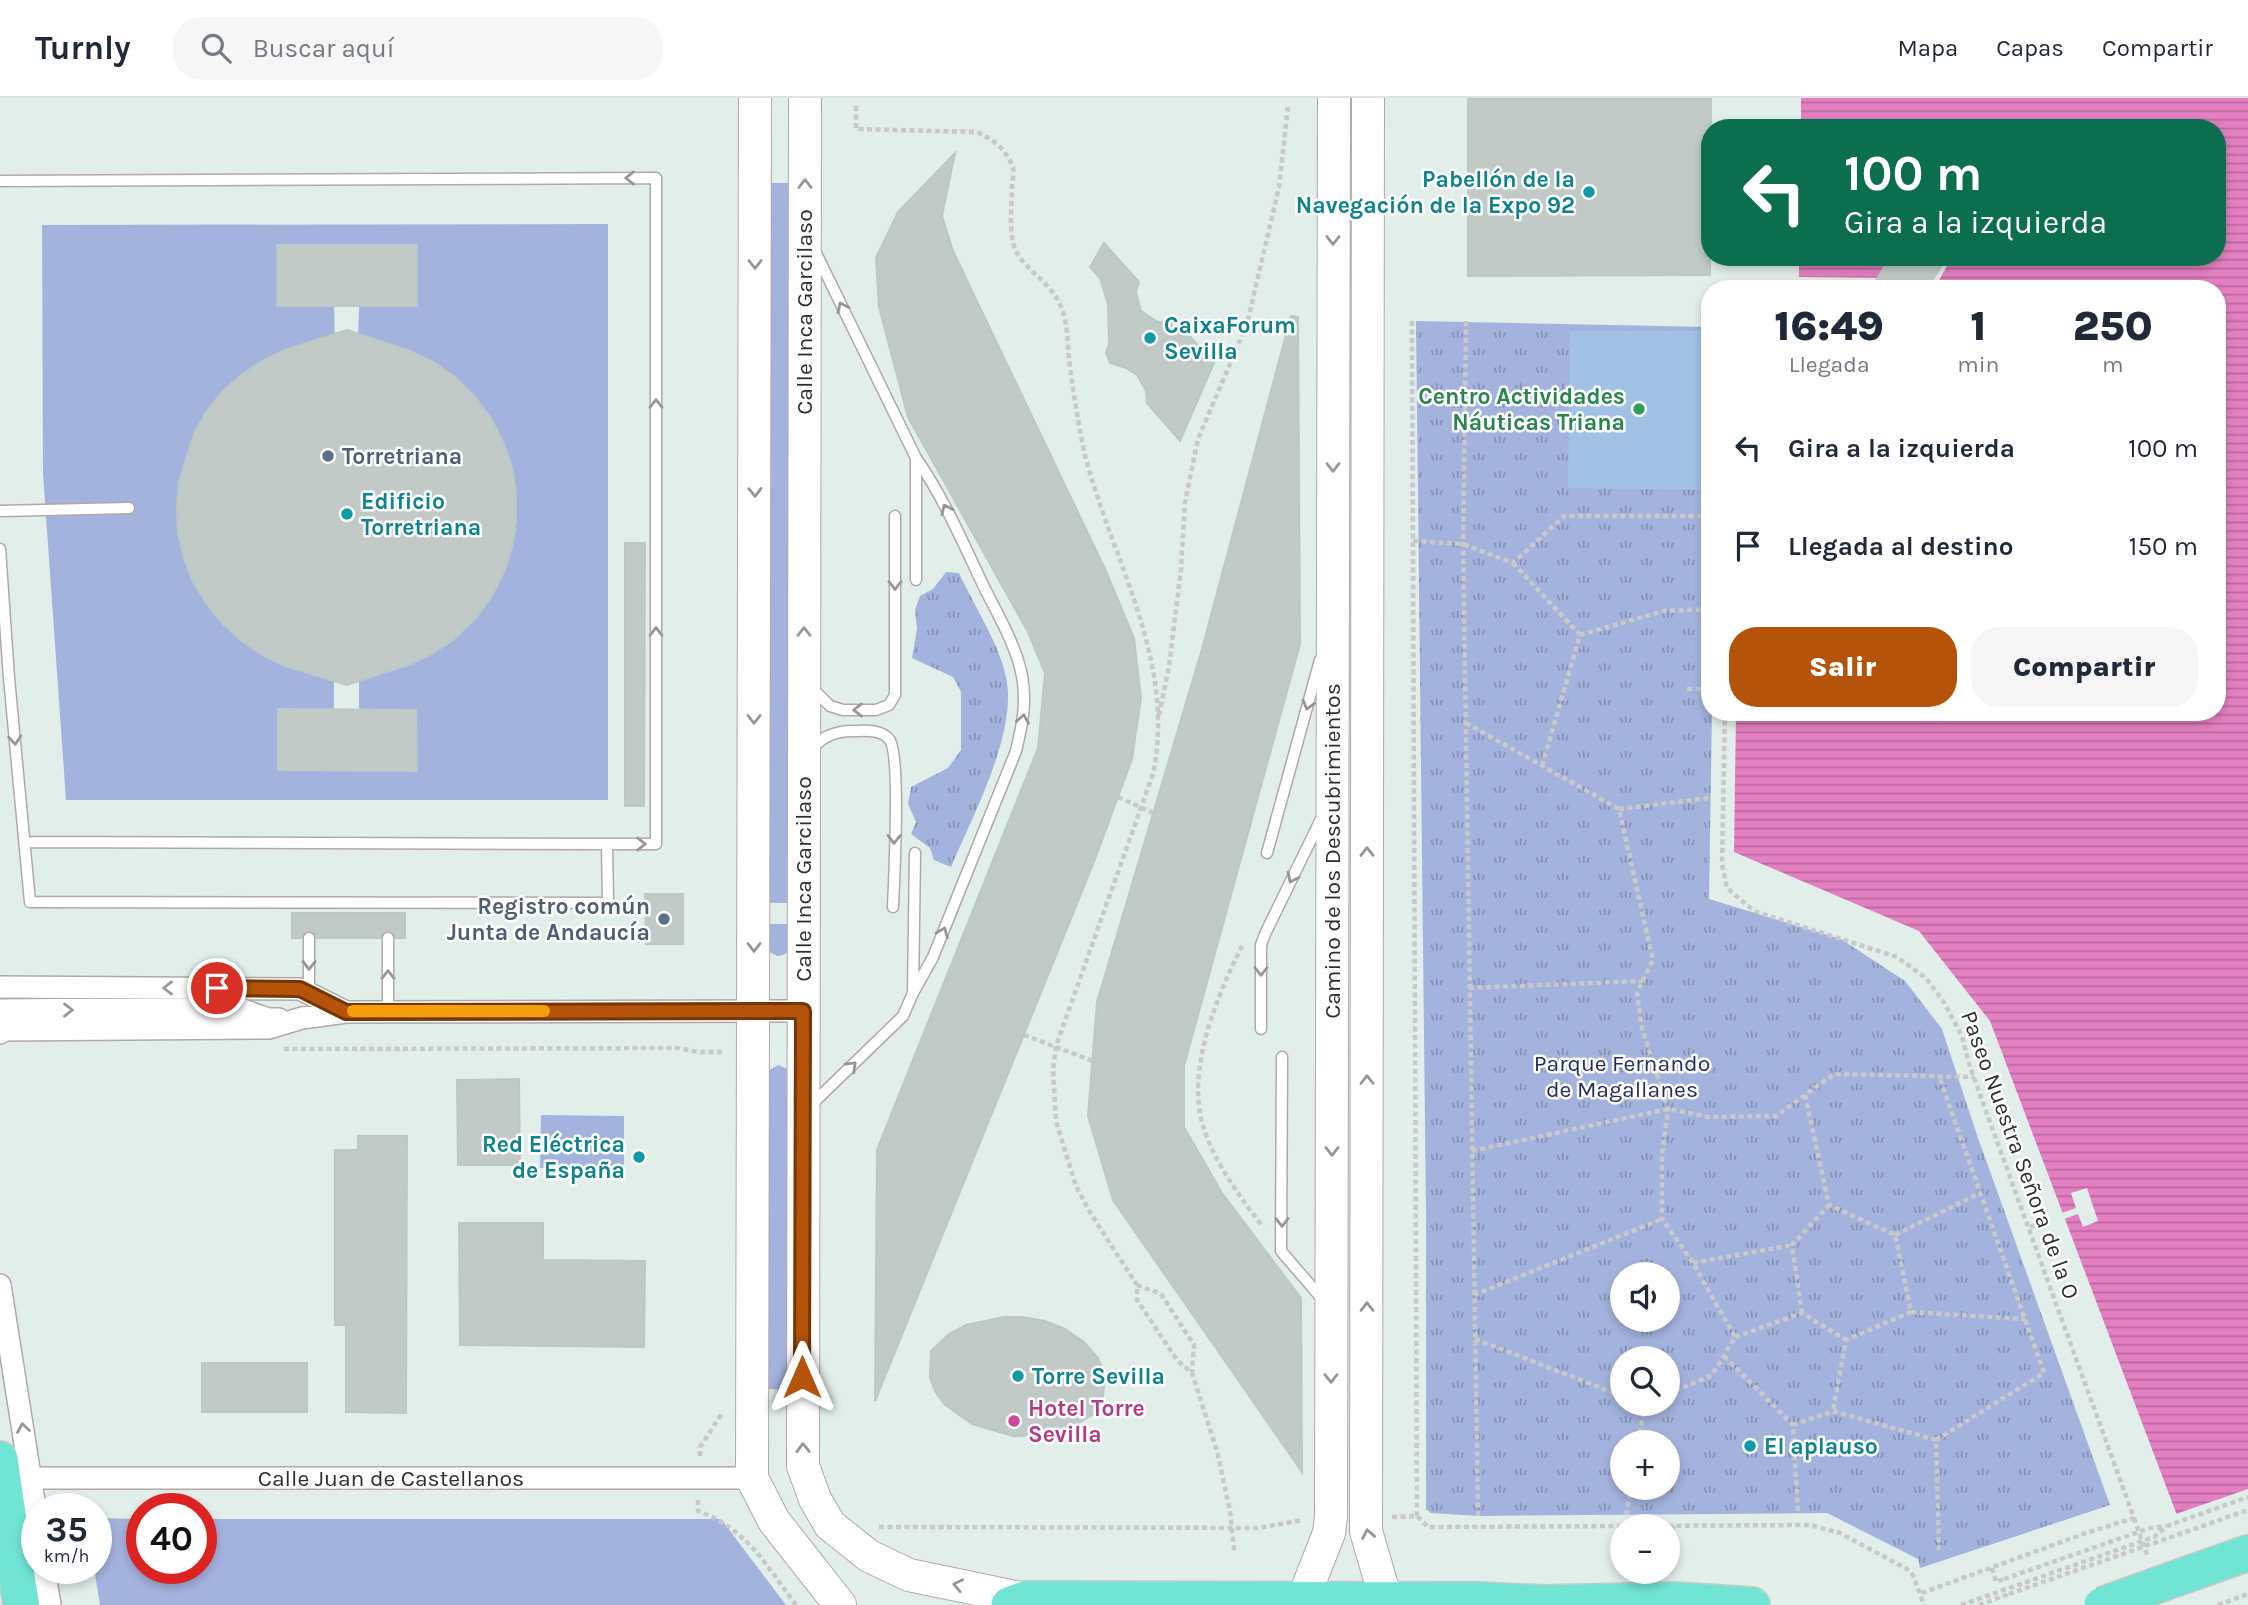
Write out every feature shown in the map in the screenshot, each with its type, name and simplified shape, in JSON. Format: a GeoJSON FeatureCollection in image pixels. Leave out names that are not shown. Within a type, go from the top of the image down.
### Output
{"type":"FeatureCollection","features":[{"type":"Feature","properties":{"kind":"main road"},"geometry":{"type":"LineString","coordinates":[[0,1460],[21,1605]]}},
{"type":"Feature","properties":{"kind":"main road"},"geometry":{"type":"LineString","coordinates":[[2102,1605],[2248,1553]]}},
{"type":"Feature","properties":{"kind":"main road"},"geometry":{"type":"LineString","coordinates":[[1017,1602],[1303,1599],[1480,1600],[1546,1604],[1673,1600],[1752,1605]]}},
{"type":"Feature","properties":{"kind":"street"},"geometry":{"type":"LineString","coordinates":[[755,98],[752,1478],[774,1521],[841,1605]]}},
{"type":"Feature","properties":{"kind":"street","name":"Calle Inca Garcilaso"},"geometry":{"type":"LineString","coordinates":[[805,98],[803,1466],[815,1499],[830,1525],[869,1556],[909,1575],[1017,1602]]}},
{"type":"Feature","properties":{"kind":"street","name":"Camino de los Descubrimientos"},"geometry":{"type":"LineString","coordinates":[[1303,1599],[1329,1533],[1331,1521],[1334,98]]}},
{"type":"Feature","properties":{"kind":"street","name":"Camino de los Descubrimientos"},"geometry":{"type":"LineString","coordinates":[[1368,98],[1366,1531],[1386,1600]]}},
{"type":"Feature","properties":{"kind":"street"},"geometry":{"type":"LineString","coordinates":[[0,987],[300,989],[346,1012]]}},
{"type":"Feature","properties":{"kind":"street"},"geometry":{"type":"LineString","coordinates":[[0,1010],[237,1008],[268,1019],[388,1011],[803,1011]]}},
{"type":"Feature","properties":{"kind":"street"},"geometry":{"type":"LineString","coordinates":[[0,1033],[4,1030],[269,1028],[302,1018]]}},
{"type":"Feature","properties":{"kind":"street"},"geometry":{"type":"LineString","coordinates":[[0,1285],[32,1493]]}},
{"type":"Feature","properties":{"kind":"street","name":"Calle Juan de Castellanos"},"geometry":{"type":"LineString","coordinates":[[30,1478],[752,1478]]}},
{"type":"Feature","properties":{"kind":"street"},"geometry":{"type":"LineString","coordinates":[[47,1584],[50,1605]]}},
{"type":"Feature","properties":{"kind":"lane"},"geometry":{"type":"LineString","coordinates":[[0,181],[656,178],[656,844],[24,842]]}},
{"type":"Feature","properties":{"kind":"lane"},"geometry":{"type":"LineString","coordinates":[[803,1113],[903,1016],[933,957],[1016,751],[1024,721],[1025,702],[1022,676],[1013,646],[934,484],[916,458],[804,230]]}},
{"type":"Feature","properties":{"kind":"lane"},"geometry":{"type":"LineString","coordinates":[[916,458],[916,580]]}},
{"type":"Feature","properties":{"kind":"lane"},"geometry":{"type":"LineString","coordinates":[[0,511],[129,509]]}},
{"type":"Feature","properties":{"kind":"lane"},"geometry":{"type":"LineString","coordinates":[[804,678],[830,706],[843,710],[876,710],[889,705],[895,695],[895,516]]}},
{"type":"Feature","properties":{"kind":"lane"},"geometry":{"type":"LineString","coordinates":[[0,549],[30,902],[388,909],[608,904],[607,844]]}},
{"type":"Feature","properties":{"kind":"lane"},"geometry":{"type":"LineString","coordinates":[[1267,853],[1333,615]]}},
{"type":"Feature","properties":{"kind":"lane"},"geometry":{"type":"LineString","coordinates":[[804,762],[813,746],[825,737],[842,731],[875,731],[888,737],[894,748],[895,771],[893,906]]}},
{"type":"Feature","properties":{"kind":"lane"},"geometry":{"type":"LineString","coordinates":[[1261,1028],[1261,945],[1332,796]]}},
{"type":"Feature","properties":{"kind":"lane"},"geometry":{"type":"LineString","coordinates":[[913,993],[915,853]]}},
{"type":"Feature","properties":{"kind":"lane"},"geometry":{"type":"LineString","coordinates":[[309,938],[309,993]]}},
{"type":"Feature","properties":{"kind":"lane"},"geometry":{"type":"LineString","coordinates":[[388,938],[388,1011]]}},
{"type":"Feature","properties":{"kind":"lane"},"geometry":{"type":"LineString","coordinates":[[1282,1057],[1282,1251],[1331,1310]]}},
{"type":"Feature","properties":{"kind":"path"},"geometry":{"type":"LineString","coordinates":[[856,106],[856,130],[976,132],[988,136],[1000,147],[1013,168],[1013,243],[1020,260],[1051,289],[1062,309],[1068,333],[1070,365],[1084,449],[1104,520],[1145,628],[1153,672],[1159,748],[1153,774],[1056,1046],[1053,1069],[1056,1121],[1076,1186],[1137,1285],[1137,1300],[1177,1360],[1192,1373]]}},
{"type":"Feature","properties":{"kind":"path"},"geometry":{"type":"LineString","coordinates":[[1158,722],[1181,569],[1185,502],[1198,439],[1247,324],[1279,187],[1288,106]]}},
{"type":"Feature","properties":{"kind":"path"},"geometry":{"type":"LineString","coordinates":[[1412,321],[1416,1516]]}},
{"type":"Feature","properties":{"kind":"path"},"geometry":{"type":"LineString","coordinates":[[1466,321],[1463,544],[1478,1516]]}},
{"type":"Feature","properties":{"kind":"path"},"geometry":{"type":"LineString","coordinates":[[1513,563],[1564,516],[1701,515]]}},
{"type":"Feature","properties":{"kind":"path"},"geometry":{"type":"LineString","coordinates":[[1413,541],[1463,544],[1513,563],[1580,635]]}},
{"type":"Feature","properties":{"kind":"path"},"geometry":{"type":"LineString","coordinates":[[1580,635],[1664,611],[1701,609]]}},
{"type":"Feature","properties":{"kind":"path"},"geometry":{"type":"LineString","coordinates":[[1542,766],[1580,635]]}},
{"type":"Feature","properties":{"kind":"path"},"geometry":{"type":"LineString","coordinates":[[1687,689],[1701,689]]}},
{"type":"Feature","properties":{"kind":"path","name":"Paseo Nuestra Señora de la O"},"geometry":{"type":"LineString","coordinates":[[1725,721],[1722,864],[1727,888],[1754,911],[1897,957],[1926,978],[1943,1001],[1962,1036],[1974,1077],[2134,1518],[2086,1533],[1992,1569]]}},
{"type":"Feature","properties":{"kind":"path"},"geometry":{"type":"LineString","coordinates":[[1465,723],[1619,809],[1709,799]]}},
{"type":"Feature","properties":{"kind":"path"},"geometry":{"type":"LineString","coordinates":[[1118,797],[1153,813]]}},
{"type":"Feature","properties":{"kind":"path"},"geometry":{"type":"LineString","coordinates":[[1619,809],[1653,960],[1637,993],[1642,1028],[1668,1110],[1662,1155],[1662,1219],[1693,1263],[1735,1337]]}},
{"type":"Feature","properties":{"kind":"path"},"geometry":{"type":"LineString","coordinates":[[1469,988],[1643,981]]}},
{"type":"Feature","properties":{"kind":"path"},"geometry":{"type":"LineString","coordinates":[[1024,1035],[1093,1061]]}},
{"type":"Feature","properties":{"kind":"path"},"geometry":{"type":"LineString","coordinates":[[273,1049],[678,1048],[698,1052],[725,1052]]}},
{"type":"Feature","properties":{"kind":"path"},"geometry":{"type":"LineString","coordinates":[[1472,1151],[1668,1110],[1709,1117],[1776,1116],[1834,1074],[1974,1077]]}},
{"type":"Feature","properties":{"kind":"path"},"geometry":{"type":"LineString","coordinates":[[1793,1424],[1833,1411],[1936,1440],[2044,1373],[1939,1076]]}},
{"type":"Feature","properties":{"kind":"path"},"geometry":{"type":"LineString","coordinates":[[1805,1095],[1829,1205]]}},
{"type":"Feature","properties":{"kind":"path"},"geometry":{"type":"LineString","coordinates":[[1895,1235],[1980,1193]]}},
{"type":"Feature","properties":{"kind":"path"},"geometry":{"type":"LineString","coordinates":[[1829,1205],[1895,1235]]}},
{"type":"Feature","properties":{"kind":"path"},"geometry":{"type":"LineString","coordinates":[[1693,1263],[1792,1245],[1829,1205]]}},
{"type":"Feature","properties":{"kind":"path"},"geometry":{"type":"LineString","coordinates":[[1474,1295],[1662,1219]]}},
{"type":"Feature","properties":{"kind":"path"},"geometry":{"type":"LineString","coordinates":[[2030,1227],[2047,1221]]}},
{"type":"Feature","properties":{"kind":"path"},"geometry":{"type":"LineString","coordinates":[[1895,1235],[1911,1312]]}},
{"type":"Feature","properties":{"kind":"path"},"geometry":{"type":"LineString","coordinates":[[1792,1245],[1802,1313]]}},
{"type":"Feature","properties":{"kind":"path"},"geometry":{"type":"LineString","coordinates":[[1137,1285],[1161,1294],[1194,1345],[1192,1373],[1217,1451],[1234,1550]]}},
{"type":"Feature","properties":{"kind":"path"},"geometry":{"type":"LineString","coordinates":[[1846,1340],[1911,1312],[2025,1319]]}},
{"type":"Feature","properties":{"kind":"path"},"geometry":{"type":"LineString","coordinates":[[1680,1389],[1712,1375],[1735,1337],[1802,1313]]}},
{"type":"Feature","properties":{"kind":"path"},"geometry":{"type":"LineString","coordinates":[[1802,1313],[1846,1340]]}},
{"type":"Feature","properties":{"kind":"path"},"geometry":{"type":"LineString","coordinates":[[1475,1339],[1610,1391]]}},
{"type":"Feature","properties":{"kind":"path"},"geometry":{"type":"LineString","coordinates":[[1833,1411],[1846,1340]]}},
{"type":"Feature","properties":{"kind":"path"},"geometry":{"type":"LineString","coordinates":[[1724,1356],[1793,1424],[1798,1514]]}},
{"type":"Feature","properties":{"kind":"path"},"geometry":{"type":"LineString","coordinates":[[1936,1440],[1939,1550]]}},
{"type":"Feature","properties":{"kind":"path"},"geometry":{"type":"LineString","coordinates":[[1919,1594],[1992,1569],[1996,1582],[2248,1497]]}},
{"type":"Feature","properties":{"kind":"path"},"geometry":{"type":"LineString","coordinates":[[698,1503],[698,1511],[721,1519],[742,1535],[796,1605]]}},
{"type":"Feature","properties":{"kind":"path"},"geometry":{"type":"LineString","coordinates":[[1979,1605],[2248,1510]]}},
{"type":"Feature","properties":{"kind":"path"},"geometry":{"type":"LineString","coordinates":[[1386,1517],[1416,1516],[1428,1527],[1610,1526]]}},
{"type":"Feature","properties":{"kind":"path"},"geometry":{"type":"LineString","coordinates":[[869,1527],[1258,1528],[1307,1519]]}},
{"type":"Feature","properties":{"kind":"path"},"geometry":{"type":"LineString","coordinates":[[1680,1525],[1810,1525],[1840,1533],[1907,1569],[1913,1575],[1924,1605]]}},
{"type":"Feature","properties":{"kind":"path"},"geometry":{"type":"LineString","coordinates":[[1961,1605],[2154,1537],[2167,1526]]}},
{"type":"Feature","properties":{"kind":"path"},"geometry":{"type":"LineString","coordinates":[[2218,1605],[2248,1594]]}},
{"type":"Feature","properties":{"kind":"green space"},"geometry":{"type":"Polygon","coordinates":[[[768,183],[792,183],[792,903],[767,903],[768,183]]]}},
{"type":"Feature","properties":{"kind":"green space"},"geometry":{"type":"Polygon","coordinates":[[[608,224],[608,800],[66,800],[43,474],[42,225],[608,224]],[[417,245],[277,246],[277,307],[334,307],[335,339],[274,355],[241,375],[214,404],[194,436],[182,471],[177,508],[181,544],[192,579],[212,612],[240,640],[262,653],[286,663],[334,676],[334,709],[278,710],[278,770],[416,770],[416,710],[359,709],[359,676],[407,665],[438,651],[464,631],[484,604],[512,547],[517,515],[514,483],[507,453],[496,427],[480,404],[462,384],[415,354],[358,339],[359,307],[417,307],[417,245]]]}},
{"type":"Feature","properties":{"kind":"green space","name":"Parque Fernando de Magallanes"},"geometry":{"type":"Polygon","coordinates":[[[1416,321],[1701,327],[1701,721],[1712,721],[1709,899],[1841,939],[1905,981],[1942,1029],[1978,1138],[2110,1505],[1920,1568],[1918,1559],[1827,1513],[1478,1516],[1431,1513],[1426,1509],[1426,1213],[1416,321]]]}},
{"type":"Feature","properties":{"kind":"green space"},"geometry":{"type":"Polygon","coordinates":[[[946,572],[959,573],[992,638],[1003,665],[1008,699],[1000,748],[951,867],[934,860],[930,848],[911,834],[916,822],[908,804],[911,787],[948,768],[961,750],[961,692],[953,677],[912,658],[917,629],[915,610],[920,596],[933,589],[946,572]]]}},
{"type":"Feature","properties":{"kind":"green space"},"geometry":{"type":"Polygon","coordinates":[[[767,924],[792,924],[791,945],[787,953],[777,956],[768,951],[767,924]]]}},
{"type":"Feature","properties":{"kind":"green space"},"geometry":{"type":"Polygon","coordinates":[[[778,1065],[788,1069],[791,1075],[790,1390],[766,1389],[768,1071],[778,1065]]]}},
{"type":"Feature","properties":{"kind":"green space"},"geometry":{"type":"Polygon","coordinates":[[[541,1115],[624,1116],[624,1169],[540,1168],[541,1115]]]}},
{"type":"Feature","properties":{"kind":"green space"},"geometry":{"type":"Polygon","coordinates":[[[112,1518],[126,1519],[126,1584],[217,1584],[217,1519],[721,1519],[786,1605],[100,1605],[97,1584],[112,1584],[112,1518]]]}},
{"type":"Feature","properties":{"kind":"shaded area"},"geometry":{"type":"Polygon","coordinates":[[[1801,98],[2248,98],[2248,1605],[2211,1605],[1990,1021],[1919,931],[1734,852],[1736,721],[2226,721],[2226,280],[1939,280],[1947,266],[2226,266],[2226,119],[1801,119],[1801,98]]]}},
{"type":"Feature","properties":{"kind":"shaded area"},"geometry":{"type":"Polygon","coordinates":[[[1799,266],[1894,266],[1899,278],[1799,277],[1799,266]]]}},
{"type":"Feature","properties":{"kind":"shaded area","name":"Centro Actividades Náuticas Triana"},"geometry":{"type":"Polygon","coordinates":[[[1570,331],[1701,331],[1701,490],[1568,488],[1570,331]]]}},
{"type":"Feature","properties":{"kind":"pier"},"geometry":{"type":"Polygon","coordinates":[[[2087,1188],[2098,1221],[2083,1227],[2078,1214],[2061,1220],[2059,1214],[2076,1208],[2071,1193],[2087,1188]]]}},
{"type":"Feature","properties":{"kind":"pier"},"geometry":{"type":"Polygon","coordinates":[[[2248,1489],[2248,1605],[2207,1605],[2173,1515],[2248,1489]]]}},
{"type":"Feature","properties":{"kind":"building","name":"Pabellón de la Navegación de la Expo 92"},"geometry":{"type":"Polygon","coordinates":[[[1468,98],[1711,98],[1711,119],[1701,119],[1701,266],[1710,266],[1710,275],[1468,276],[1468,98]]]}},
{"type":"Feature","properties":{"kind":"building"},"geometry":{"type":"Polygon","coordinates":[[[955,153],[942,216],[953,251],[1105,569],[1134,638],[1141,698],[1132,759],[1094,862],[875,1401],[877,1150],[1038,748],[1045,673],[1028,632],[908,417],[879,307],[876,258],[898,212],[955,153]]]}},
{"type":"Feature","properties":{"kind":"building","name":"CaixaForum Sevilla"},"geometry":{"type":"Polygon","coordinates":[[[1104,243],[1139,282],[1136,292],[1141,311],[1158,322],[1177,322],[1214,363],[1180,441],[1147,403],[1146,391],[1137,375],[1110,363],[1106,353],[1109,344],[1108,304],[1100,278],[1090,267],[1104,243]]]}},
{"type":"Feature","properties":{"kind":"building"},"geometry":{"type":"Polygon","coordinates":[[[277,245],[417,245],[417,306],[277,306],[277,245]]]}},
{"type":"Feature","properties":{"kind":"building"},"geometry":{"type":"Polygon","coordinates":[[[1885,266],[1941,266],[1933,280],[1876,280],[1885,266]]]}},
{"type":"Feature","properties":{"kind":"building"},"geometry":{"type":"Polygon","coordinates":[[[1291,316],[1298,317],[1300,644],[1184,1066],[1184,1127],[1222,1193],[1301,1298],[1302,1472],[1113,1200],[1088,1116],[1097,1002],[1202,649],[1291,316]]]}},
{"type":"Feature","properties":{"kind":"building","name":"Edificio Torretriana"},"geometry":{"type":"Polygon","coordinates":[[[347,330],[434,362],[456,378],[475,397],[491,418],[512,467],[516,520],[512,547],[504,572],[492,596],[476,618],[435,652],[411,664],[347,685],[285,666],[262,655],[222,623],[193,582],[178,533],[177,508],[179,482],[194,434],[206,412],[222,392],[262,361],[285,350],[347,330]]]}},
{"type":"Feature","properties":{"kind":"building"},"geometry":{"type":"Polygon","coordinates":[[[625,543],[645,543],[644,806],[625,806],[625,543]]]}},
{"type":"Feature","properties":{"kind":"building"},"geometry":{"type":"Polygon","coordinates":[[[278,709],[416,710],[417,771],[278,770],[278,709]]]}},
{"type":"Feature","properties":{"kind":"building","name":"Registro común Junta de Andaucía"},"geometry":{"type":"Polygon","coordinates":[[[645,894],[683,894],[683,944],[646,944],[645,894]]]}},
{"type":"Feature","properties":{"kind":"building"},"geometry":{"type":"Polygon","coordinates":[[[292,913],[405,913],[405,938],[396,938],[387,930],[380,938],[317,938],[308,930],[301,938],[292,938],[292,913]]]}},
{"type":"Feature","properties":{"kind":"building"},"geometry":{"type":"Polygon","coordinates":[[[519,1079],[520,1165],[458,1165],[457,1080],[519,1079]]]}},
{"type":"Feature","properties":{"kind":"building"},"geometry":{"type":"Polygon","coordinates":[[[358,1136],[407,1136],[406,1413],[346,1412],[346,1325],[335,1325],[335,1150],[358,1150],[358,1136]]]}},
{"type":"Feature","properties":{"kind":"building","name":"Red Eléctrica de España"},"geometry":{"type":"Polygon","coordinates":[[[459,1223],[543,1223],[543,1260],[645,1261],[644,1347],[460,1345],[459,1223]]]}},
{"type":"Feature","properties":{"kind":"building","name":"Torre Sevilla"},"geometry":{"type":"Polygon","coordinates":[[[1004,1317],[1045,1321],[1065,1329],[1084,1342],[1098,1358],[1105,1376],[1103,1396],[1093,1414],[1053,1435],[1013,1436],[972,1424],[944,1404],[930,1377],[931,1351],[949,1334],[966,1325],[1004,1317]]]}},
{"type":"Feature","properties":{"kind":"building"},"geometry":{"type":"Polygon","coordinates":[[[202,1363],[307,1363],[307,1412],[202,1412],[202,1363]]]}},
{"type":"Feature","properties":{"kind":"slow traffic"},"geometry":{"type":"LineString","coordinates":[[353,1011],[544,1011]]}},
{"type":"Feature","properties":{"kind":"place","name":"Pabellón de la Navegación de la Expo 92"},"geometry":{"type":"Point","coordinates":[1589,192]}},
{"type":"Feature","properties":{"kind":"place","name":"CaixaForum Sevilla"},"geometry":{"type":"Point","coordinates":[1150,338]}},
{"type":"Feature","properties":{"kind":"place","name":"Centro Actividades Náuticas Triana"},"geometry":{"type":"Point","coordinates":[1639,409]}},
{"type":"Feature","properties":{"kind":"place","name":"Torretriana"},"geometry":{"type":"Point","coordinates":[328,456]}},
{"type":"Feature","properties":{"kind":"place","name":"Edificio Torretriana"},"geometry":{"type":"Point","coordinates":[347,514]}},
{"type":"Feature","properties":{"kind":"place","name":"Registro común Junta de Andaucía"},"geometry":{"type":"Point","coordinates":[664,919]}},
{"type":"Feature","properties":{"kind":"place","name":"Red Eléctrica de España"},"geometry":{"type":"Point","coordinates":[639,1157]}},
{"type":"Feature","properties":{"kind":"place","name":"Torre Sevilla"},"geometry":{"type":"Point","coordinates":[1018,1376]}},
{"type":"Feature","properties":{"kind":"place","name":"Hotel Torre Sevilla"},"geometry":{"type":"Point","coordinates":[1014,1421]}},
{"type":"Feature","properties":{"kind":"place","name":"El aplauso"},"geometry":{"type":"Point","coordinates":[1750,1446]}},
{"type":"Feature","properties":{"kind":"route"},"geometry":{"type":"LineString","coordinates":[[217,988],[300,989],[346,1012],[803,1011],[802,1377]]}}]}
